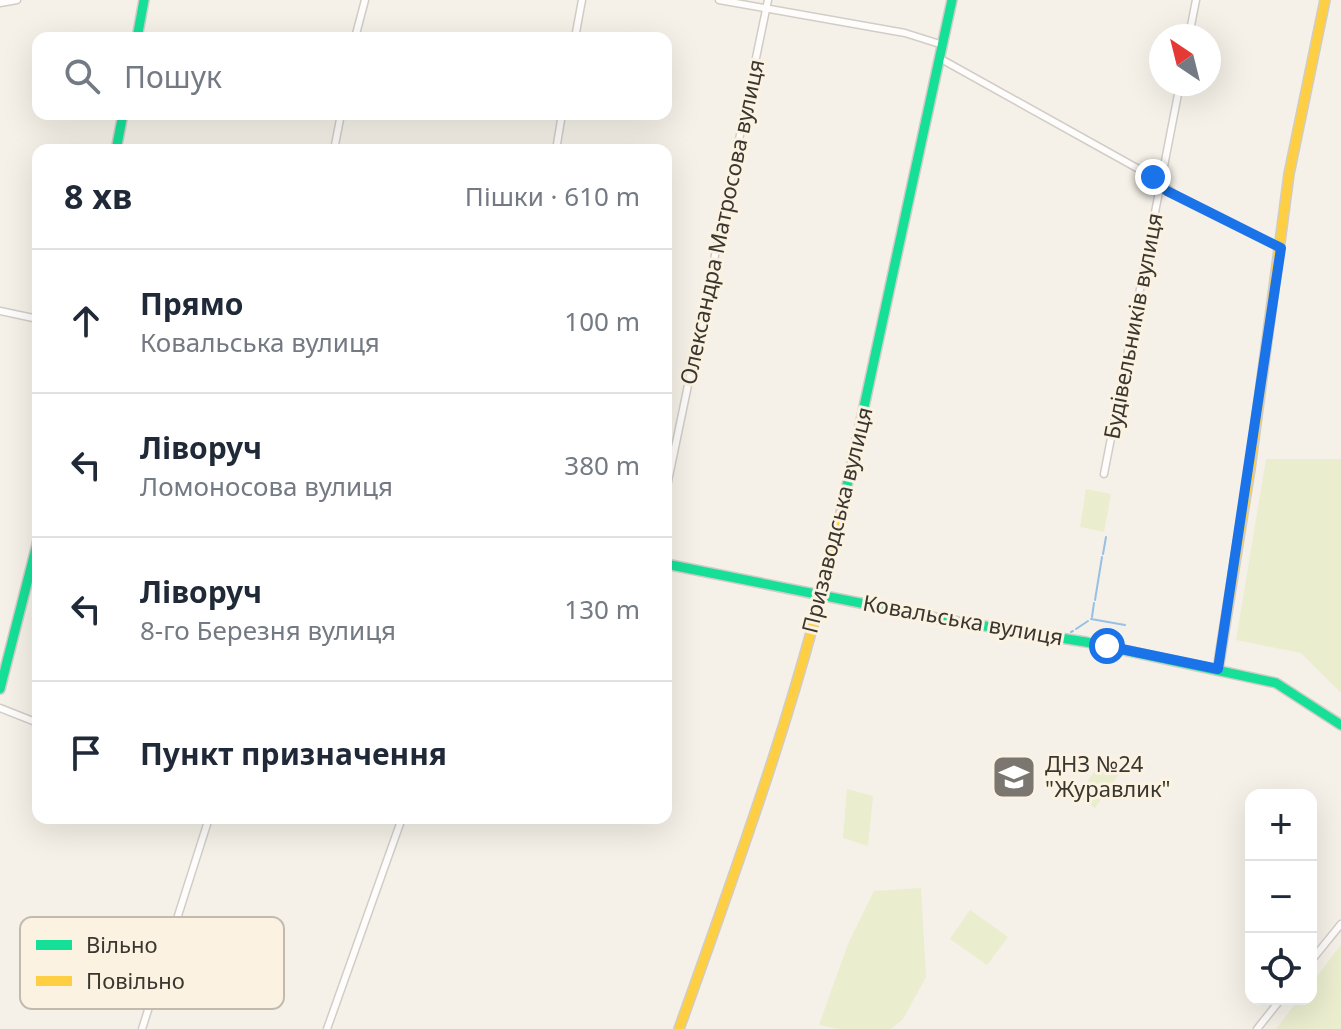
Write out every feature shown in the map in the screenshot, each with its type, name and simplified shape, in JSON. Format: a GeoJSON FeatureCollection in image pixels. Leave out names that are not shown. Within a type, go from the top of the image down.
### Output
{"type":"FeatureCollection","features":[{"type":"Feature","properties":{"kind":"street"},"geometry":{"type":"LineString","coordinates":[[0,3],[17,0]]}},
{"type":"Feature","properties":{"kind":"street"},"geometry":{"type":"LineString","coordinates":[[138,32],[144,0]]}},
{"type":"Feature","properties":{"kind":"street"},"geometry":{"type":"LineString","coordinates":[[357,32],[365,0]]}},
{"type":"Feature","properties":{"kind":"street"},"geometry":{"type":"LineString","coordinates":[[576,32],[582,0]]}},
{"type":"Feature","properties":{"kind":"street"},"geometry":{"type":"LineString","coordinates":[[719,0],[905,33],[943,45]]}},
{"type":"Feature","properties":{"kind":"street","name":"Олександра Матросова вулиця"},"geometry":{"type":"LineString","coordinates":[[672,462],[768,0]]}},
{"type":"Feature","properties":{"kind":"street","name":"Призаводська вулиця"},"geometry":{"type":"LineString","coordinates":[[679,1029],[755,819],[822,594],[952,0]]}},
{"type":"Feature","properties":{"kind":"street"},"geometry":{"type":"LineString","coordinates":[[1191,24],[1196,0]]}},
{"type":"Feature","properties":{"kind":"street"},"geometry":{"type":"LineString","coordinates":[[1218,669],[1281,248],[1289,174],[1325,0]]}},
{"type":"Feature","properties":{"kind":"street"},"geometry":{"type":"LineString","coordinates":[[941,59],[1153,177],[1160,185],[1281,248]]}},
{"type":"Feature","properties":{"kind":"street","name":"Будівельників вулиця"},"geometry":{"type":"LineString","coordinates":[[1104,474],[1178,96]]}},
{"type":"Feature","properties":{"kind":"street"},"geometry":{"type":"LineString","coordinates":[[117,144],[122,120]]}},
{"type":"Feature","properties":{"kind":"street"},"geometry":{"type":"LineString","coordinates":[[335,144],[340,120]]}},
{"type":"Feature","properties":{"kind":"street"},"geometry":{"type":"LineString","coordinates":[[557,144],[561,120]]}},
{"type":"Feature","properties":{"kind":"street"},"geometry":{"type":"LineString","coordinates":[[0,311],[32,318]]}},
{"type":"Feature","properties":{"kind":"street"},"geometry":{"type":"LineString","coordinates":[[0,689],[32,564]]}},
{"type":"Feature","properties":{"kind":"street","name":"Ковальська вулиця"},"geometry":{"type":"LineString","coordinates":[[672,565],[1218,669],[1288,688],[1341,725]]}},
{"type":"Feature","properties":{"kind":"street"},"geometry":{"type":"LineString","coordinates":[[0,708],[32,721]]}},
{"type":"Feature","properties":{"kind":"street"},"geometry":{"type":"LineString","coordinates":[[178,917],[207,824]]}},
{"type":"Feature","properties":{"kind":"street"},"geometry":{"type":"LineString","coordinates":[[327,1029],[400,824]]}},
{"type":"Feature","properties":{"kind":"street"},"geometry":{"type":"LineString","coordinates":[[1317,954],[1341,924]]}},
{"type":"Feature","properties":{"kind":"street"},"geometry":{"type":"LineString","coordinates":[[1257,1029],[1276,1005]]}},
{"type":"Feature","properties":{"kind":"street"},"geometry":{"type":"LineString","coordinates":[[142,1029],[148,1009]]}},
{"type":"Feature","properties":{"kind":"green space"},"geometry":{"type":"Polygon","coordinates":[[[1266,459],[1341,459],[1341,693],[1301,653],[1236,640],[1266,459]]]}},
{"type":"Feature","properties":{"kind":"green space"},"geometry":{"type":"Polygon","coordinates":[[[1086,489],[1111,494],[1104,532],[1080,527],[1086,489]]]}},
{"type":"Feature","properties":{"kind":"green space"},"geometry":{"type":"Polygon","coordinates":[[[1104,758],[1121,771],[1095,808],[1077,796],[1104,758]]]}},
{"type":"Feature","properties":{"kind":"green space"},"geometry":{"type":"Polygon","coordinates":[[[847,789],[873,796],[868,846],[843,838],[847,789]]]}},
{"type":"Feature","properties":{"kind":"green space"},"geometry":{"type":"Polygon","coordinates":[[[921,888],[926,977],[903,1019],[891,1029],[838,1029],[819,1025],[848,944],[874,891],[921,888]]]}},
{"type":"Feature","properties":{"kind":"green space"},"geometry":{"type":"Polygon","coordinates":[[[970,910],[1008,937],[987,965],[950,939],[970,910]]]}},
{"type":"Feature","properties":{"kind":"green space"},"geometry":{"type":"Polygon","coordinates":[[[1341,945],[1341,1029],[1276,1029],[1294,1005],[1317,1005],[1317,976],[1341,945]]]}},
{"type":"Feature","properties":{"kind":"waterway"},"geometry":{"type":"LineString","coordinates":[[1103,554],[1106,537]]}},
{"type":"Feature","properties":{"kind":"waterway"},"geometry":{"type":"LineString","coordinates":[[1095,600],[1102,557]]}},
{"type":"Feature","properties":{"kind":"waterway"},"geometry":{"type":"LineString","coordinates":[[1092,617],[1094,603]]}},
{"type":"Feature","properties":{"kind":"waterway"},"geometry":{"type":"LineString","coordinates":[[1091,619],[1125,625]]}},
{"type":"Feature","properties":{"kind":"waterway"},"geometry":{"type":"LineString","coordinates":[[1076,629],[1088,621]]}},
{"type":"Feature","properties":{"kind":"traffic: fast"},"geometry":{"type":"LineString","coordinates":[[138,32],[144,0]]}},
{"type":"Feature","properties":{"kind":"traffic: fast"},"geometry":{"type":"LineString","coordinates":[[843,504],[952,0]]}},
{"type":"Feature","properties":{"kind":"traffic: fast"},"geometry":{"type":"LineString","coordinates":[[117,144],[122,120]]}},
{"type":"Feature","properties":{"kind":"traffic: fast"},"geometry":{"type":"LineString","coordinates":[[0,689],[32,564]]}},
{"type":"Feature","properties":{"kind":"traffic: fast"},"geometry":{"type":"LineString","coordinates":[[672,565],[940,619],[1086,642],[1276,683],[1341,725]]}},
{"type":"Feature","properties":{"kind":"traffic: slow"},"geometry":{"type":"LineString","coordinates":[[1218,669],[1250,469],[1289,174],[1325,0]]}},
{"type":"Feature","properties":{"kind":"traffic: slow"},"geometry":{"type":"LineString","coordinates":[[679,1029],[790,704],[810,638],[843,504]]}},
{"type":"Feature","properties":{"kind":"place","name":"ДНЗ №24 \"Журавлик\""},"geometry":{"type":"Point","coordinates":[1014,777]}},
{"type":"Feature","properties":{"kind":"route"},"geometry":{"type":"LineString","coordinates":[[1107,646],[1218,669],[1281,248],[1167,191],[1153,177]]}}]}
